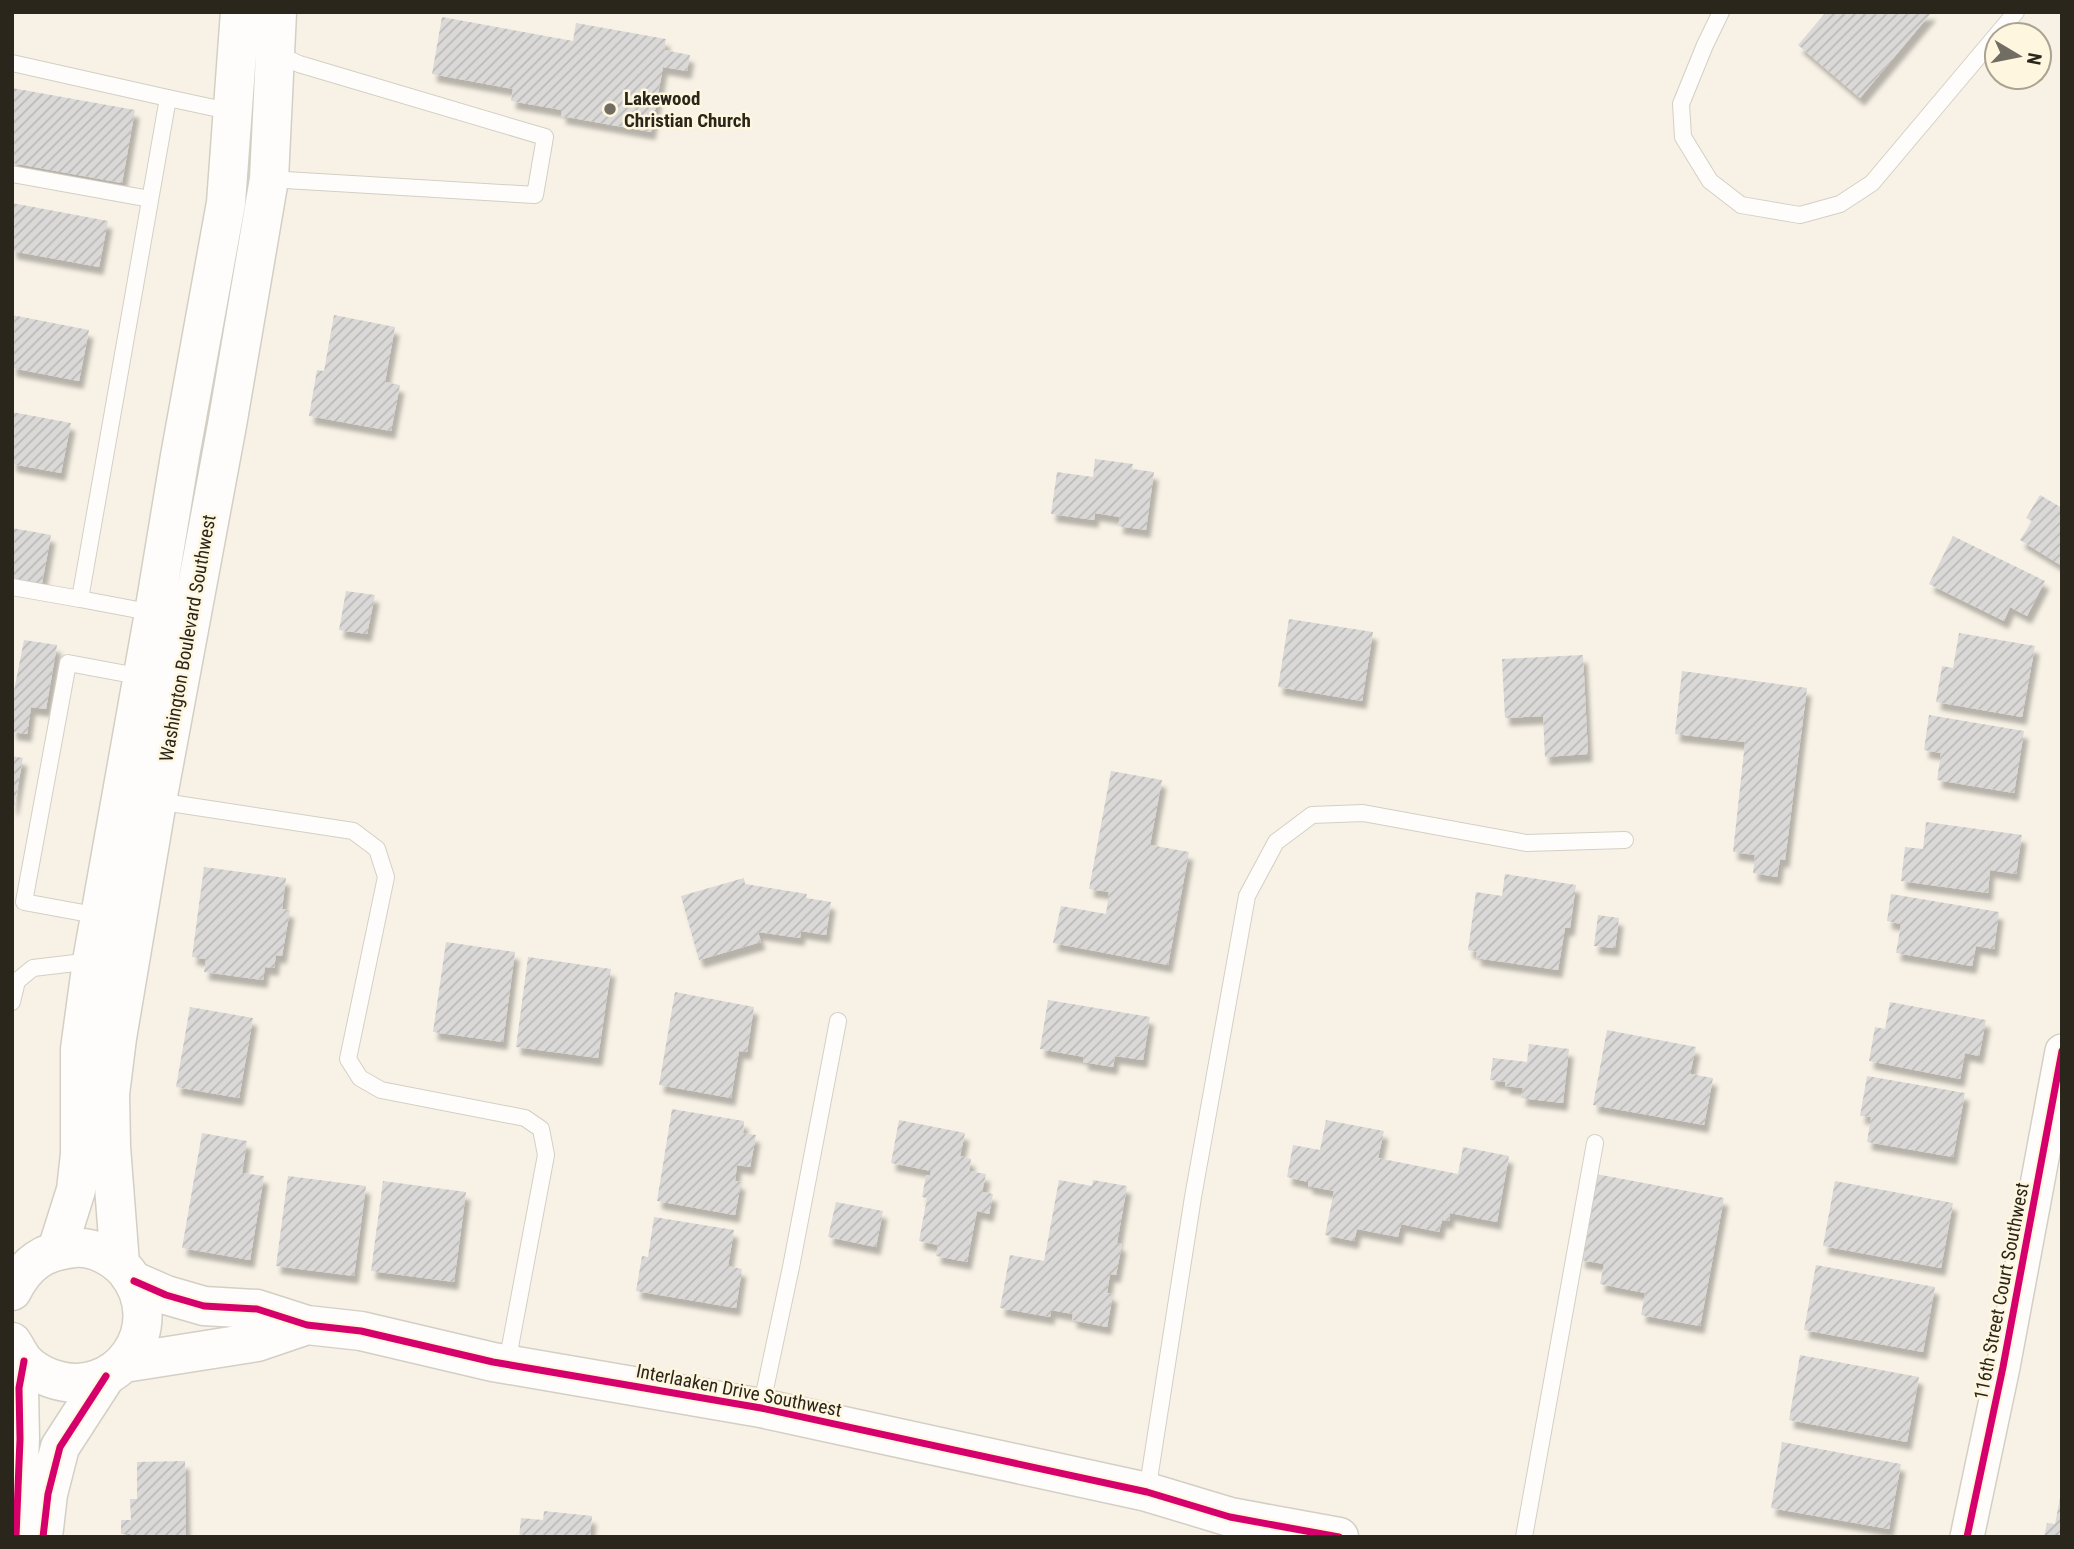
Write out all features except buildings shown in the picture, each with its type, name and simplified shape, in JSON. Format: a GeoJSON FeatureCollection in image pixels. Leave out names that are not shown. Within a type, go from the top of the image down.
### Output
{"type":"FeatureCollection","features":[{"type":"Feature","properties":{"kind":"main road","name":"Washington Boulevard Southwest"},"geometry":{"type":"LineString","coordinates":[[35,1256],[76,1190],[80,1154],[80,1049],[92,961],[226,203],[240,12]]}},
{"type":"Feature","properties":{"kind":"main road","name":"Washington Boulevard Southwest"},"geometry":{"type":"LineString","coordinates":[[115,1370],[136,1345],[143,1324],[142,1302],[127,1273],[111,1146],[110,1094],[157,801],[227,425],[269,179],[277,12]]}},
{"type":"Feature","properties":{"kind":"main road","name":"Interlaaken Drive Southwest"},"geometry":{"type":"LineString","coordinates":[[35,1256],[79,1247],[101,1252],[127,1273],[166,1295],[204,1306],[257,1309],[307,1325],[361,1331],[453,1354],[761,1408],[1147,1492],[1230,1517],[1339,1537]]}},
{"type":"Feature","properties":{"kind":"main road"},"geometry":{"type":"LineString","coordinates":[[12,1290],[35,1256]]}},
{"type":"Feature","properties":{"kind":"main road","name":"Interlaaken Drive Southwest"},"geometry":{"type":"LineString","coordinates":[[18,1352],[41,1375],[63,1383],[85,1383],[115,1370],[257,1342],[307,1325]]}},
{"type":"Feature","properties":{"kind":"main road"},"geometry":{"type":"LineString","coordinates":[[16,1537],[20,1439],[18,1352]]}},
{"type":"Feature","properties":{"kind":"main road"},"geometry":{"type":"LineString","coordinates":[[43,1537],[48,1493],[60,1447],[115,1370]]}},
{"type":"Feature","properties":{"kind":"street","name":"116th Street Court Southwest"},"geometry":{"type":"LineString","coordinates":[[1967,1537],[2003,1367],[2062,1051]]}},
{"type":"Feature","properties":{"kind":"lane"},"geometry":{"type":"LineString","coordinates":[[1721,12],[1681,104],[1683,137],[1710,181],[1741,205],[1800,215],[1840,204],[1872,183],[2016,12]]}},
{"type":"Feature","properties":{"kind":"lane"},"geometry":{"type":"LineString","coordinates":[[269,179],[535,195],[545,137],[299,65],[276,53]]}},
{"type":"Feature","properties":{"kind":"lane"},"geometry":{"type":"LineString","coordinates":[[12,63],[233,113]]}},
{"type":"Feature","properties":{"kind":"lane"},"geometry":{"type":"LineString","coordinates":[[80,599],[168,97]]}},
{"type":"Feature","properties":{"kind":"lane"},"geometry":{"type":"LineString","coordinates":[[12,174],[150,198]]}},
{"type":"Feature","properties":{"kind":"lane"},"geometry":{"type":"LineString","coordinates":[[12,587],[154,614]]}},
{"type":"Feature","properties":{"kind":"lane"},"geometry":{"type":"LineString","coordinates":[[100,916],[24,902],[68,663],[143,677]]}},
{"type":"Feature","properties":{"kind":"lane"},"geometry":{"type":"LineString","coordinates":[[157,801],[353,831],[377,849],[386,877],[348,1059],[360,1078],[381,1090],[525,1118],[541,1129],[546,1156],[507,1363]]}},
{"type":"Feature","properties":{"kind":"lane"},"geometry":{"type":"LineString","coordinates":[[1147,1492],[1193,1197],[1247,896],[1276,842],[1312,815],[1363,813],[1526,843],[1625,840]]}},
{"type":"Feature","properties":{"kind":"lane"},"geometry":{"type":"LineString","coordinates":[[12,1002],[17,981],[33,968],[92,961]]}},
{"type":"Feature","properties":{"kind":"lane"},"geometry":{"type":"LineString","coordinates":[[761,1408],[838,1021]]}},
{"type":"Feature","properties":{"kind":"lane"},"geometry":{"type":"LineString","coordinates":[[1524,1537],[1595,1143]]}},
{"type":"Feature","properties":{"kind":"cycle path"},"geometry":{"type":"LineString","coordinates":[[1967,1537],[2003,1367],[2062,1051]]}},
{"type":"Feature","properties":{"kind":"cycle path"},"geometry":{"type":"LineString","coordinates":[[134,1281],[166,1295],[204,1306],[257,1309],[307,1325],[361,1331],[493,1362],[761,1408],[1147,1492],[1230,1517],[1339,1537]]}},
{"type":"Feature","properties":{"kind":"cycle path"},"geometry":{"type":"LineString","coordinates":[[16,1537],[19,1388],[24,1361]]}},
{"type":"Feature","properties":{"kind":"cycle path"},"geometry":{"type":"LineString","coordinates":[[43,1537],[48,1494],[60,1447],[106,1376]]}},
{"type":"Feature","properties":{"kind":"place","name":"Lakewood Christian Church"},"geometry":{"type":"Point","coordinates":[610,109]}}]}
